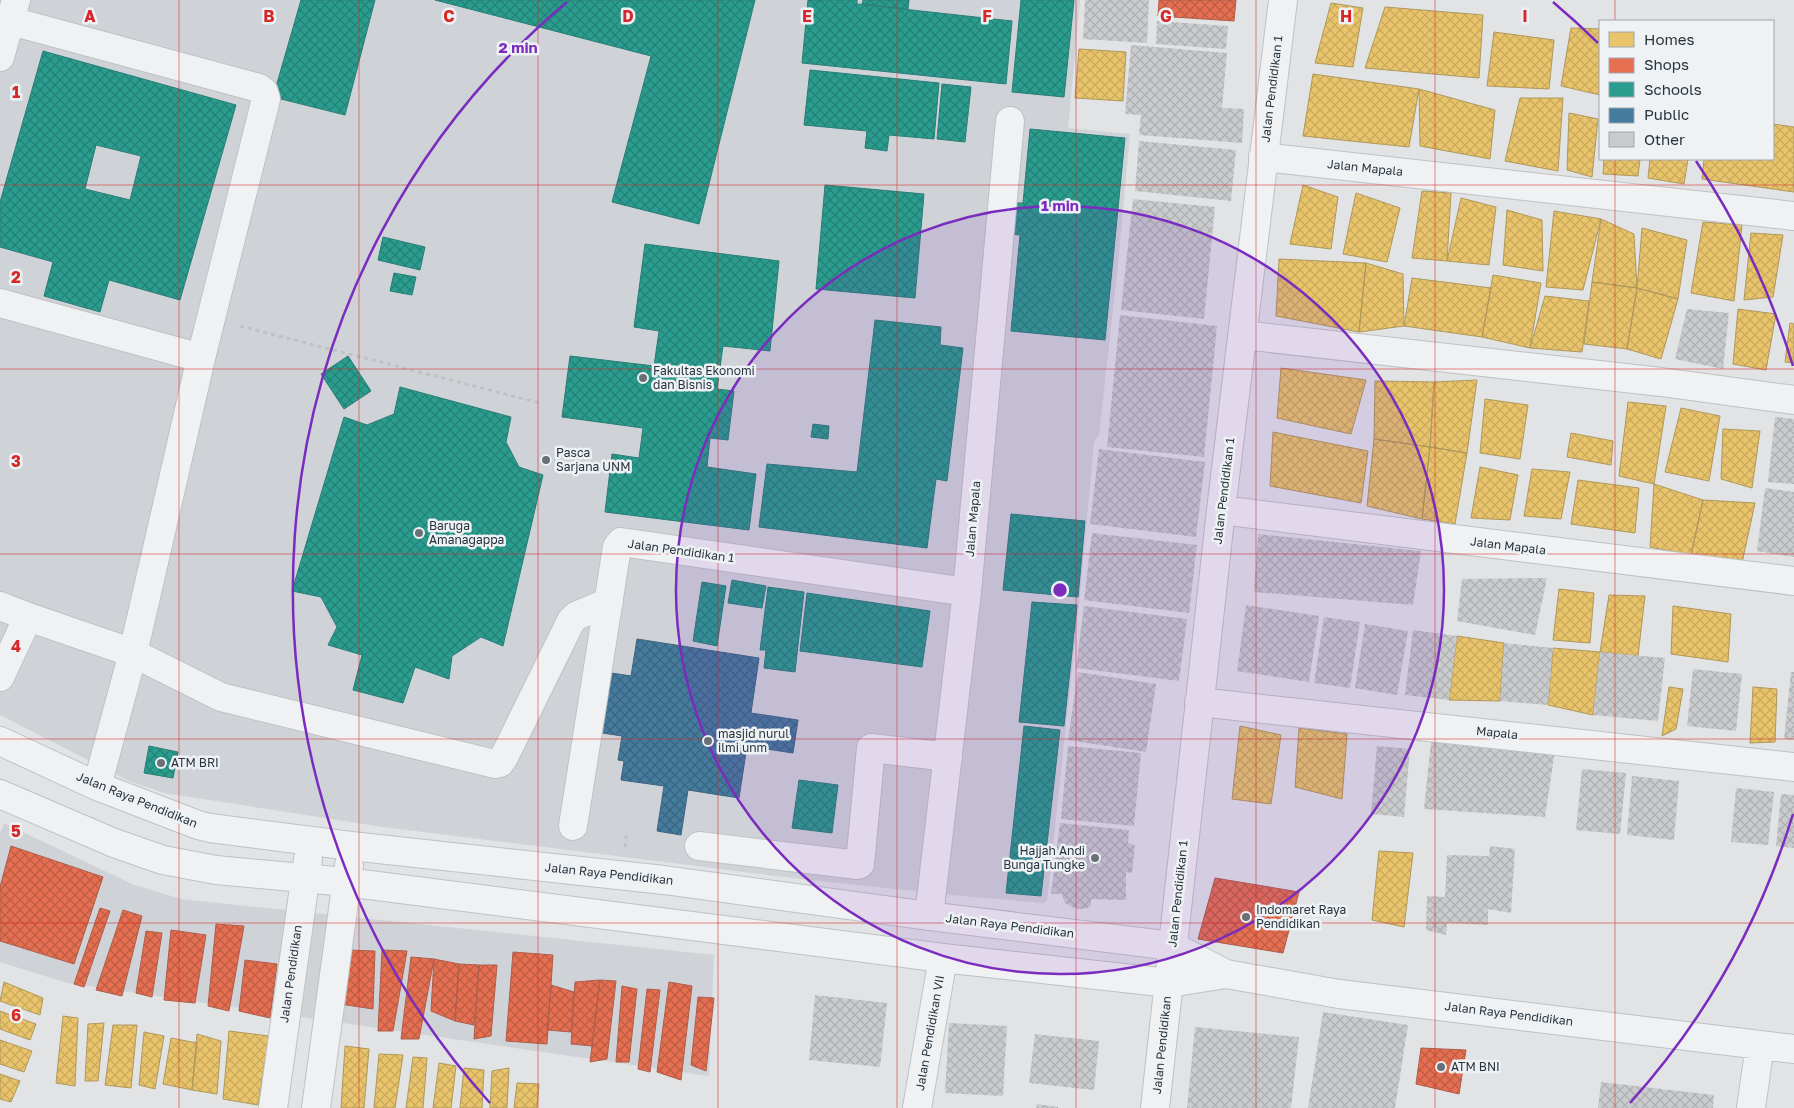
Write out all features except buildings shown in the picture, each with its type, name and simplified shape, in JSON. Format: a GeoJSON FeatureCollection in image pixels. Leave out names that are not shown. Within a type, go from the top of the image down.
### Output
{"type":"FeatureCollection","features":[{"type":"Feature","properties":{"kind":"street","name":"Jalan Pendidikan 1"},"geometry":{"type":"LineString","coordinates":[[1169,983],[1221,510],[1283,0]]}},
{"type":"Feature","properties":{"kind":"street"},"geometry":{"type":"LineString","coordinates":[[0,57],[14,10],[259,88],[264,92],[265,104],[201,358],[133,653],[97,786]]}},
{"type":"Feature","properties":{"kind":"street","name":"Jalan Mapala"},"geometry":{"type":"LineString","coordinates":[[929,916],[967,592],[1010,121]]}},
{"type":"Feature","properties":{"kind":"street","name":"Jalan Mapala"},"geometry":{"type":"LineString","coordinates":[[1263,157],[1794,216]]}},
{"type":"Feature","properties":{"kind":"street"},"geometry":{"type":"LineString","coordinates":[[0,303],[201,358]]}},
{"type":"Feature","properties":{"kind":"street"},"geometry":{"type":"LineString","coordinates":[[1242,335],[1661,382],[1794,400]]}},
{"type":"Feature","properties":{"kind":"street","name":"Jalan Mapala"},"geometry":{"type":"LineString","coordinates":[[1221,510],[1794,581]]}},
{"type":"Feature","properties":{"kind":"street","name":"Jalan Pendidikan 1"},"geometry":{"type":"LineString","coordinates":[[573,826],[617,547],[621,542],[967,592]]}},
{"type":"Feature","properties":{"kind":"street"},"geometry":{"type":"LineString","coordinates":[[0,606],[133,653],[221,697],[495,764],[500,763],[504,757],[573,618],[608,602]]}},
{"type":"Feature","properties":{"kind":"street"},"geometry":{"type":"LineString","coordinates":[[0,677],[28,617]]}},
{"type":"Feature","properties":{"kind":"street","name":"Mapala"},"geometry":{"type":"LineString","coordinates":[[1200,702],[1794,767]]}},
{"type":"Feature","properties":{"kind":"street","name":"Jalan Raya Pendidikan"},"geometry":{"type":"LineString","coordinates":[[0,741],[97,786],[210,828],[351,846],[664,880],[929,916],[1172,946],[1226,974],[1339,994],[1794,1049]]}},
{"type":"Feature","properties":{"kind":"street"},"geometry":{"type":"LineString","coordinates":[[699,846],[858,865],[860,864],[871,748],[948,757]]}},
{"type":"Feature","properties":{"kind":"street","name":"Jalan Raya Pendidikan"},"geometry":{"type":"LineString","coordinates":[[0,794],[114,843],[163,860],[216,870],[346,882],[943,958],[1169,983],[1226,974]]}},
{"type":"Feature","properties":{"kind":"street","name":"Jalan Pendidikan"},"geometry":{"type":"LineString","coordinates":[[273,1108],[311,841]]}},
{"type":"Feature","properties":{"kind":"street"},"geometry":{"type":"LineString","coordinates":[[316,1108],[351,846]]}},
{"type":"Feature","properties":{"kind":"street"},"geometry":{"type":"LineString","coordinates":[[818,901],[822,862]]}},
{"type":"Feature","properties":{"kind":"street","name":"Jalan Pendidikan VII"},"geometry":{"type":"LineString","coordinates":[[917,1108],[943,958]]}},
{"type":"Feature","properties":{"kind":"street","name":"Jalan Pendidikan"},"geometry":{"type":"LineString","coordinates":[[1155,1108],[1169,983]]}},
{"type":"Feature","properties":{"kind":"street"},"geometry":{"type":"LineString","coordinates":[[1751,1108],[1760,1045]]}},
{"type":"Feature","properties":{"kind":"path"},"geometry":{"type":"LineString","coordinates":[[211,318],[540,403]]}},
{"type":"Feature","properties":{"kind":"shaded area","name":"Pasca Sarjana UNM"},"geometry":{"type":"Polygon","coordinates":[[[0,0],[1080,0],[1068,128],[1130,134],[1099,435],[1094,442],[1079,605],[1047,901],[1043,903],[962,896],[801,879],[383,827],[164,793],[129,781],[0,715],[0,0]]]}},
{"type":"Feature","properties":{"kind":"shaded area"},"geometry":{"type":"Polygon","coordinates":[[[4,823],[132,884],[181,899],[714,955],[709,1076],[67,983],[0,962],[0,833],[4,823]]]}},
{"type":"Feature","properties":{"kind":"place","name":"Fakultas Ekonomi dan Bisnis"},"geometry":{"type":"Point","coordinates":[643,378]}},
{"type":"Feature","properties":{"kind":"place","name":"Pasca Sarjana UNM"},"geometry":{"type":"Point","coordinates":[546,460]}},
{"type":"Feature","properties":{"kind":"place","name":"Baruga Amanagappa"},"geometry":{"type":"Point","coordinates":[419,533]}},
{"type":"Feature","properties":{"kind":"place","name":"masjid nurul ilmi unm"},"geometry":{"type":"Point","coordinates":[708,741]}},
{"type":"Feature","properties":{"kind":"place","name":"ATM BRI"},"geometry":{"type":"Point","coordinates":[161,763]}},
{"type":"Feature","properties":{"kind":"place","name":"Hajjah Andi Bunga Tungke"},"geometry":{"type":"Point","coordinates":[1095,858]}},
{"type":"Feature","properties":{"kind":"place","name":"Indomaret Raya Pendidikan"},"geometry":{"type":"Point","coordinates":[1246,917]}},
{"type":"Feature","properties":{"kind":"place","name":"ATM BNI"},"geometry":{"type":"Point","coordinates":[1441,1067]}}]}
